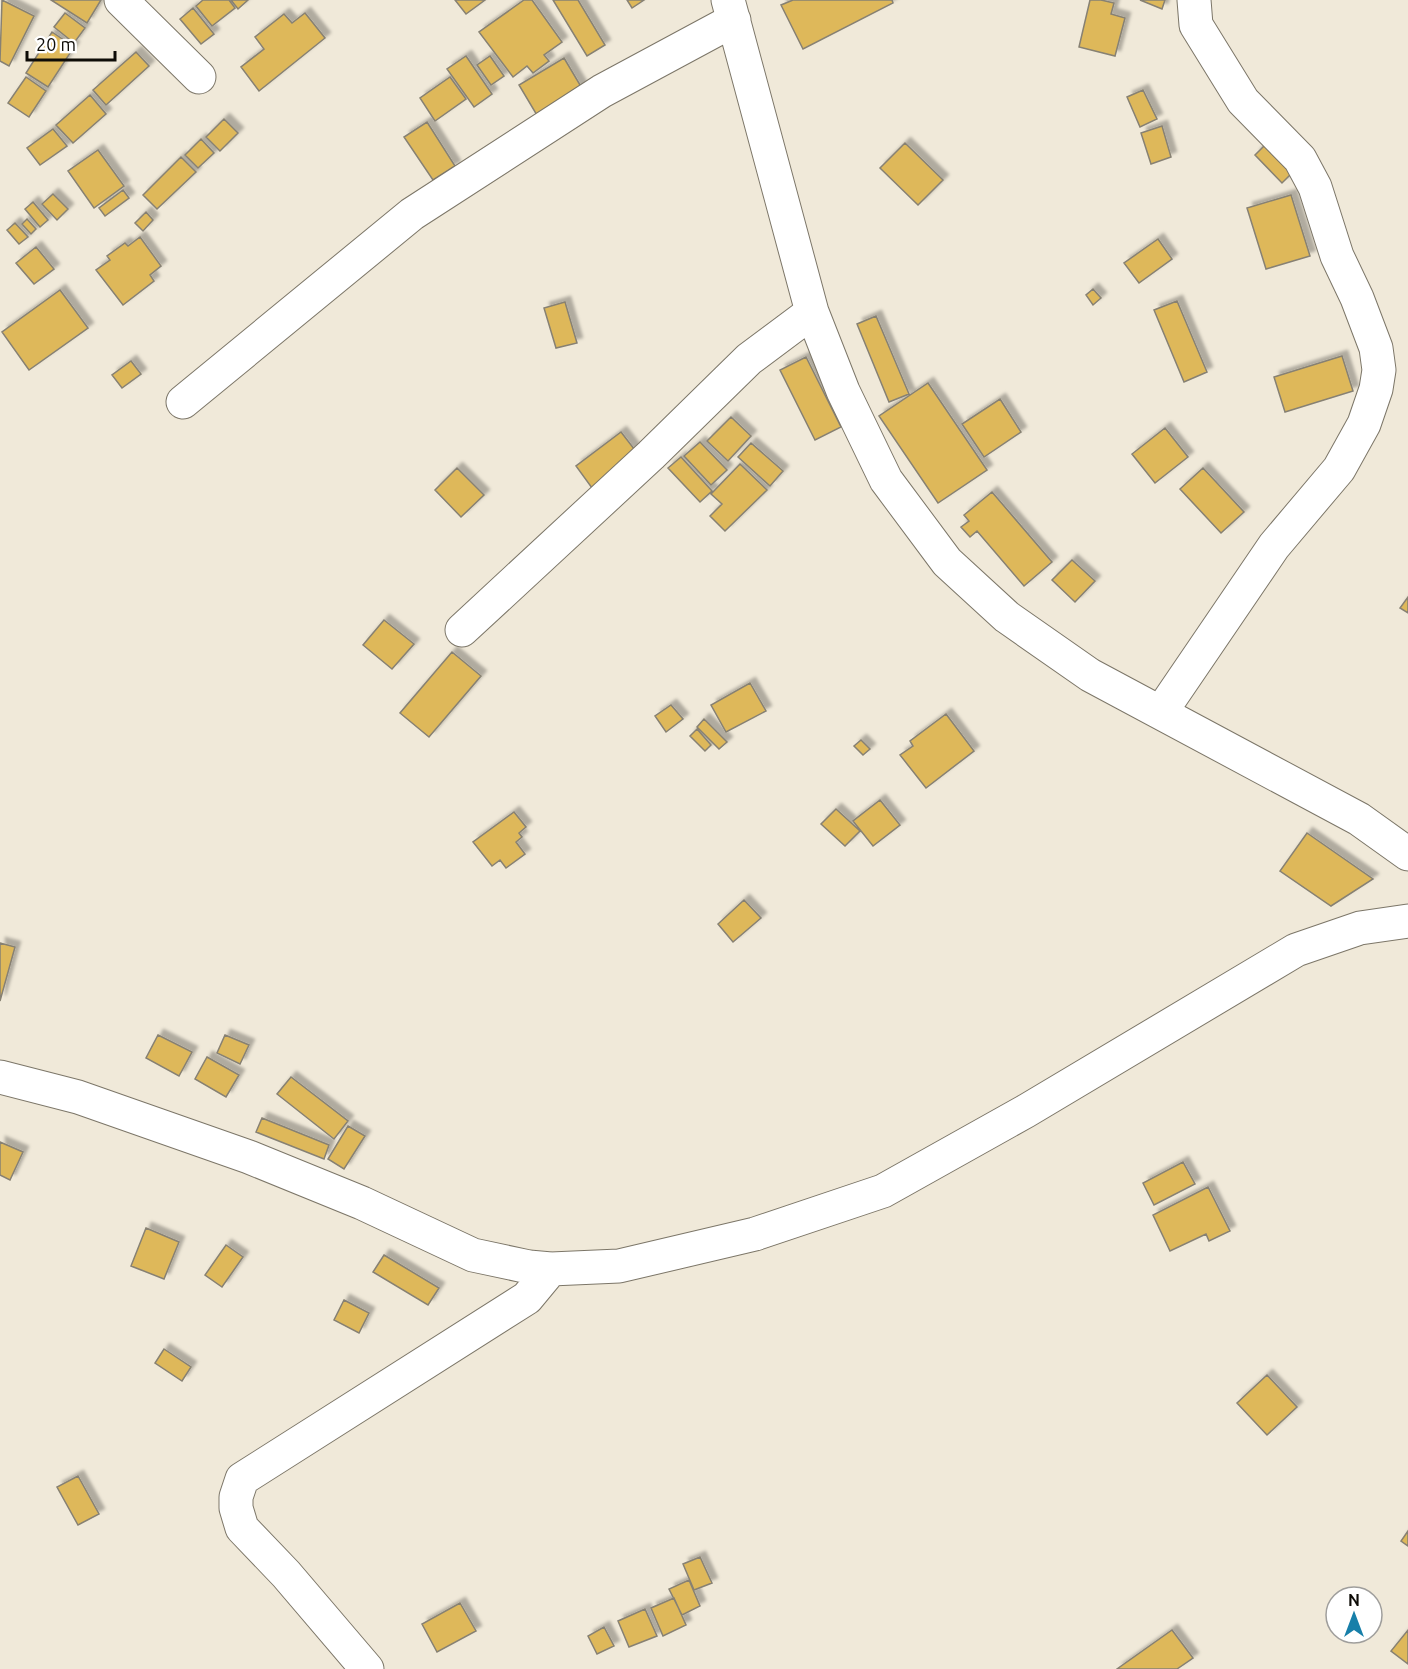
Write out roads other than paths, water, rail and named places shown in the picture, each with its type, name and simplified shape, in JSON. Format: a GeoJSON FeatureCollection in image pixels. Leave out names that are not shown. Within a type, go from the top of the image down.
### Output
{"type":"FeatureCollection","features":[{"type":"Feature","properties":{"kind":"street"},"geometry":{"type":"LineString","coordinates":[[121,0],[199,77]]}},
{"type":"Feature","properties":{"kind":"street"},"geometry":{"type":"LineString","coordinates":[[1161,711],[1274,546],[1339,469],[1364,424],[1376,389],[1378,370],[1376,348],[1357,298],[1337,256],[1315,187],[1300,159],[1243,101],[1196,25],[1194,0]]}},
{"type":"Feature","properties":{"kind":"street"},"geometry":{"type":"LineString","coordinates":[[183,402],[412,214],[731,10],[812,312],[843,391],[886,480],[946,562],[1016,624],[1089,675],[1161,711],[1359,819],[1408,854]]}},
{"type":"Feature","properties":{"kind":"street"},"geometry":{"type":"LineString","coordinates":[[462,630],[749,359],[812,312]]}},
{"type":"Feature","properties":{"kind":"street"},"geometry":{"type":"LineString","coordinates":[[0,1077],[78,1097],[249,1157],[362,1203],[473,1255],[529,1267],[551,1269],[619,1266],[744,1237],[884,1191],[1026,1111],[1296,950],[1360,928],[1408,921]]}},
{"type":"Feature","properties":{"kind":"street"},"geometry":{"type":"LineString","coordinates":[[367,1669],[286,1574],[242,1528],[236,1508],[236,1497],[242,1479],[527,1298],[551,1269]]}}]}
